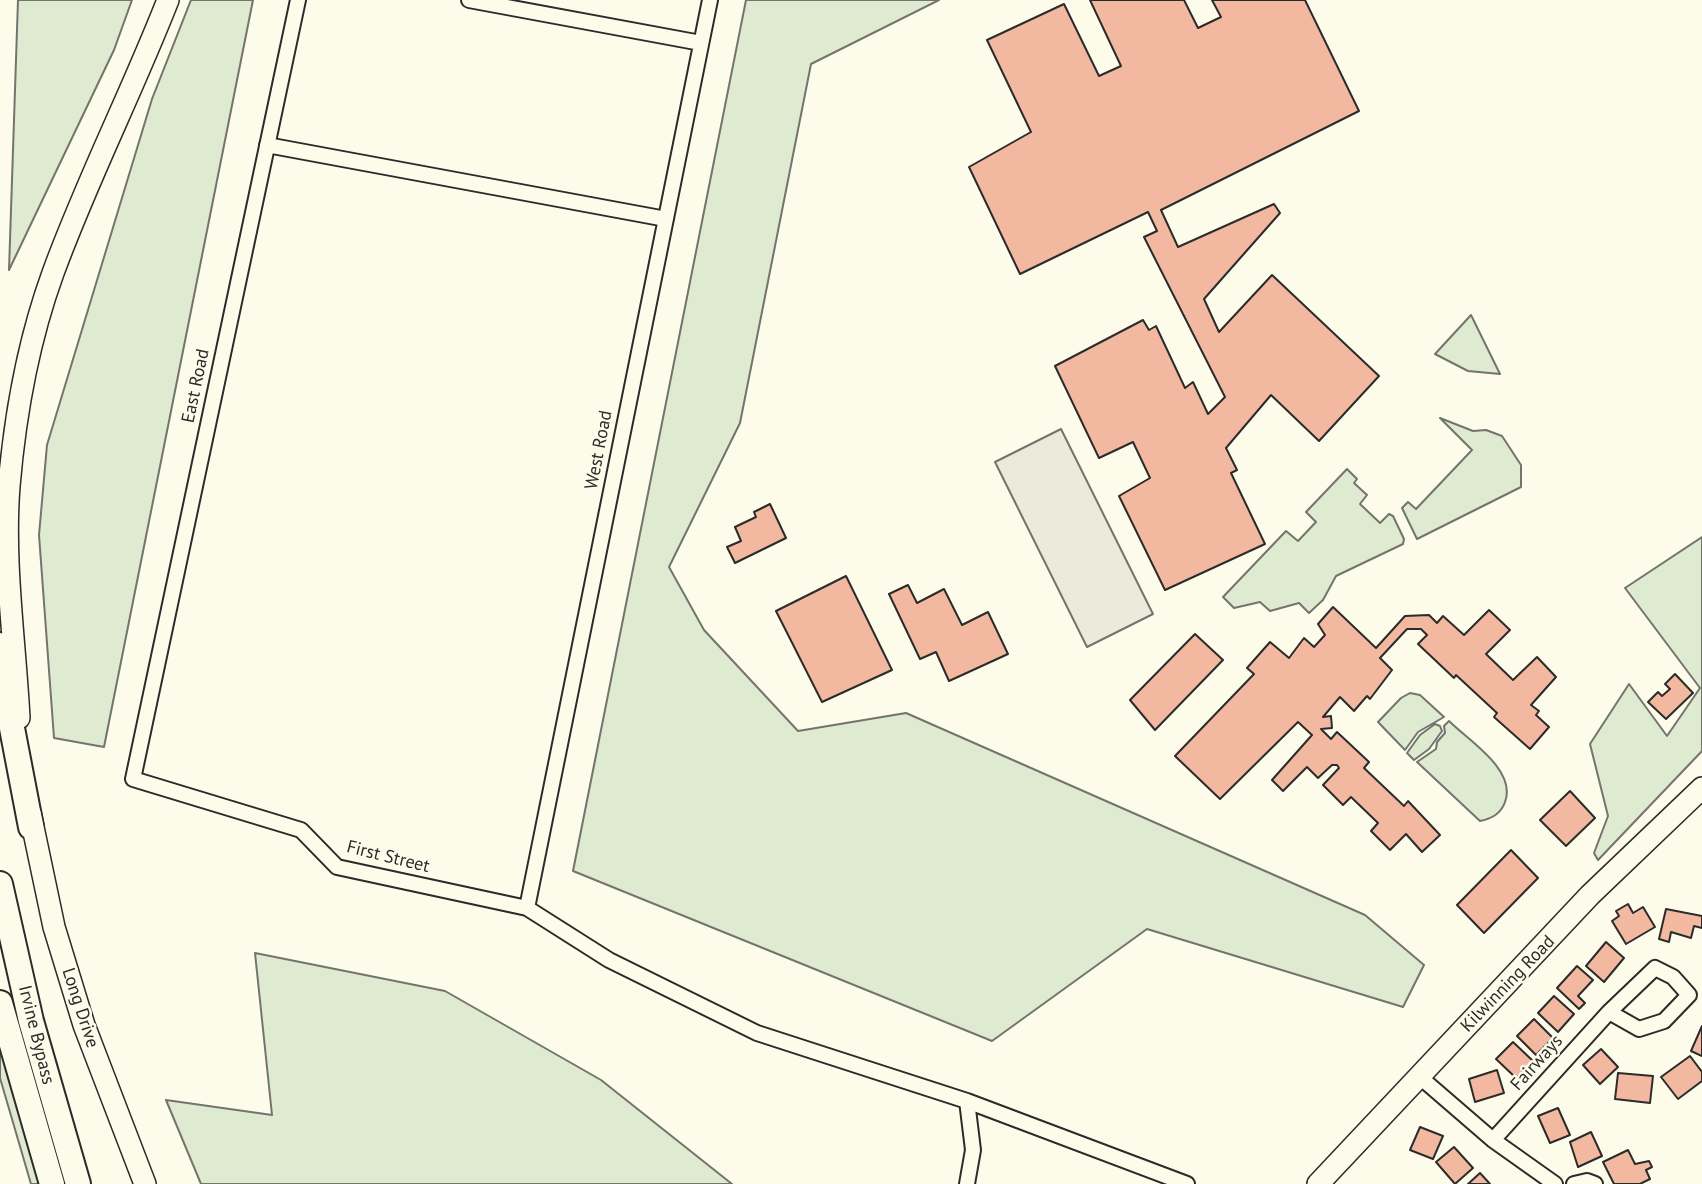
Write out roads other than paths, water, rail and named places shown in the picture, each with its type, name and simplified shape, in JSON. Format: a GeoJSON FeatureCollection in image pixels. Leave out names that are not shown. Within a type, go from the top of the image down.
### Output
{"type":"FeatureCollection","features":[{"type":"Feature","properties":{"kind":"highway"},"geometry":{"type":"LineString","coordinates":[[0,645],[6,697],[31,827]]}},
{"type":"Feature","properties":{"kind":"highway","name":"Irvine Bypass"},"geometry":{"type":"LineString","coordinates":[[0,884],[31,1021],[78,1184]]}},
{"type":"Feature","properties":{"kind":"highway","name":"Irvine Bypass"},"geometry":{"type":"LineString","coordinates":[[0,1003],[51,1184]]}},
{"type":"Feature","properties":{"kind":"main road","name":"Long Drive"},"geometry":{"type":"LineString","coordinates":[[145,1184],[84,1025],[54,928],[31,827],[19,720],[8,536],[9,487],[15,438],[30,358],[52,276],[84,193],[168,0]]}},
{"type":"Feature","properties":{"kind":"main road","name":"Kilwinning Road"},"geometry":{"type":"LineString","coordinates":[[1318,1184],[1590,895],[1702,788]]}},
{"type":"Feature","properties":{"kind":"street","name":"East Road"},"geometry":{"type":"LineString","coordinates":[[133,779],[298,0]]}},
{"type":"Feature","properties":{"kind":"street"},"geometry":{"type":"LineString","coordinates":[[469,0],[504,3],[701,43]]}},
{"type":"Feature","properties":{"kind":"street","name":"West Road"},"geometry":{"type":"LineString","coordinates":[[527,908],[710,0]]}},
{"type":"Feature","properties":{"kind":"street"},"geometry":{"type":"LineString","coordinates":[[267,145],[666,219]]}},
{"type":"Feature","properties":{"kind":"street","name":"First Street"},"geometry":{"type":"LineString","coordinates":[[133,779],[301,830],[337,867],[527,908]]}},
{"type":"Feature","properties":{"kind":"street"},"geometry":{"type":"LineString","coordinates":[[527,908],[609,960],[757,1033],[967,1101],[1187,1184]]}},
{"type":"Feature","properties":{"kind":"street","name":"Fairways"},"geometry":{"type":"LineString","coordinates":[[1493,1140],[1609,1012],[1656,968],[1673,977],[1689,995],[1664,1021],[1639,1029],[1609,1012]]}},
{"type":"Feature","properties":{"kind":"street"},"geometry":{"type":"LineString","coordinates":[[1420,1077],[1493,1140],[1555,1184]]}},
{"type":"Feature","properties":{"kind":"street"},"geometry":{"type":"LineString","coordinates":[[967,1101],[973,1150],[967,1184]]}},
{"type":"Feature","properties":{"kind":"street"},"geometry":{"type":"LineString","coordinates":[[1574,1184],[1587,1181],[1595,1184]]}}]}
